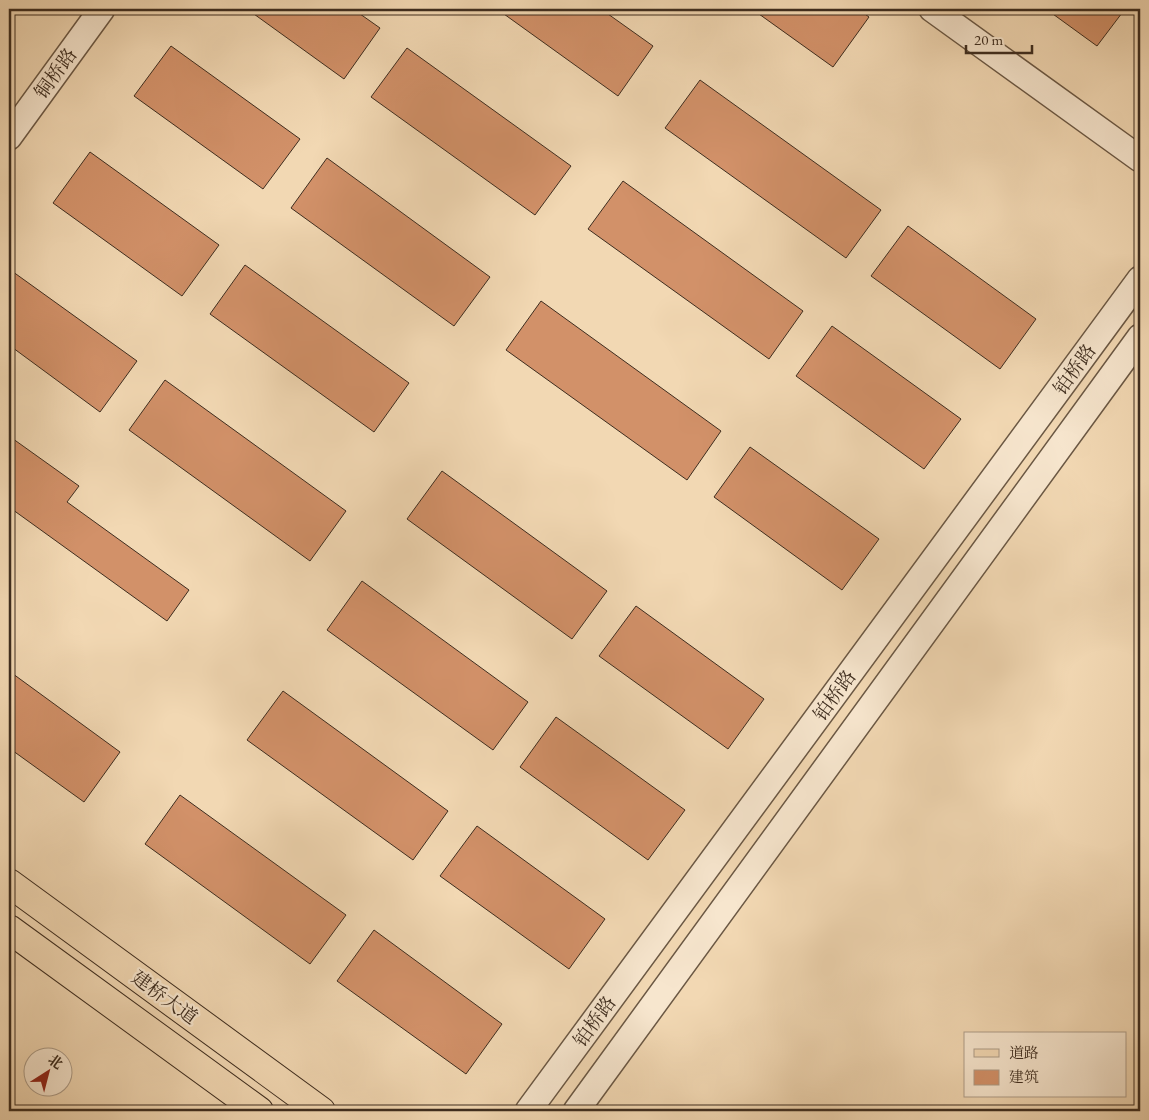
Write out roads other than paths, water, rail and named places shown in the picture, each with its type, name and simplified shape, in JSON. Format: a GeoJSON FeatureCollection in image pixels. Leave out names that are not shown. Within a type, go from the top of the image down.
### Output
{"type":"FeatureCollection","features":[{"type":"Feature","properties":{"kind":"main road","name":"建桥大道"},"geometry":{"type":"LineString","coordinates":[[9,883],[321,1111]]}},
{"type":"Feature","properties":{"kind":"main road","name":"建桥大道"},"geometry":{"type":"LineString","coordinates":[[9,929],[259,1111]]}},
{"type":"Feature","properties":{"kind":"street","name":"铜桥路"},"geometry":{"type":"LineString","coordinates":[[9,137],[102,9]]}},
{"type":"Feature","properties":{"kind":"street"},"geometry":{"type":"LineString","coordinates":[[932,9],[1140,159]]}},
{"type":"Feature","properties":{"kind":"street","name":"铂桥路"},"geometry":{"type":"LineString","coordinates":[[528,1111],[1140,279]]}},
{"type":"Feature","properties":{"kind":"street","name":"铂桥路"},"geometry":{"type":"LineString","coordinates":[[576,1111],[1140,337]]}}]}
